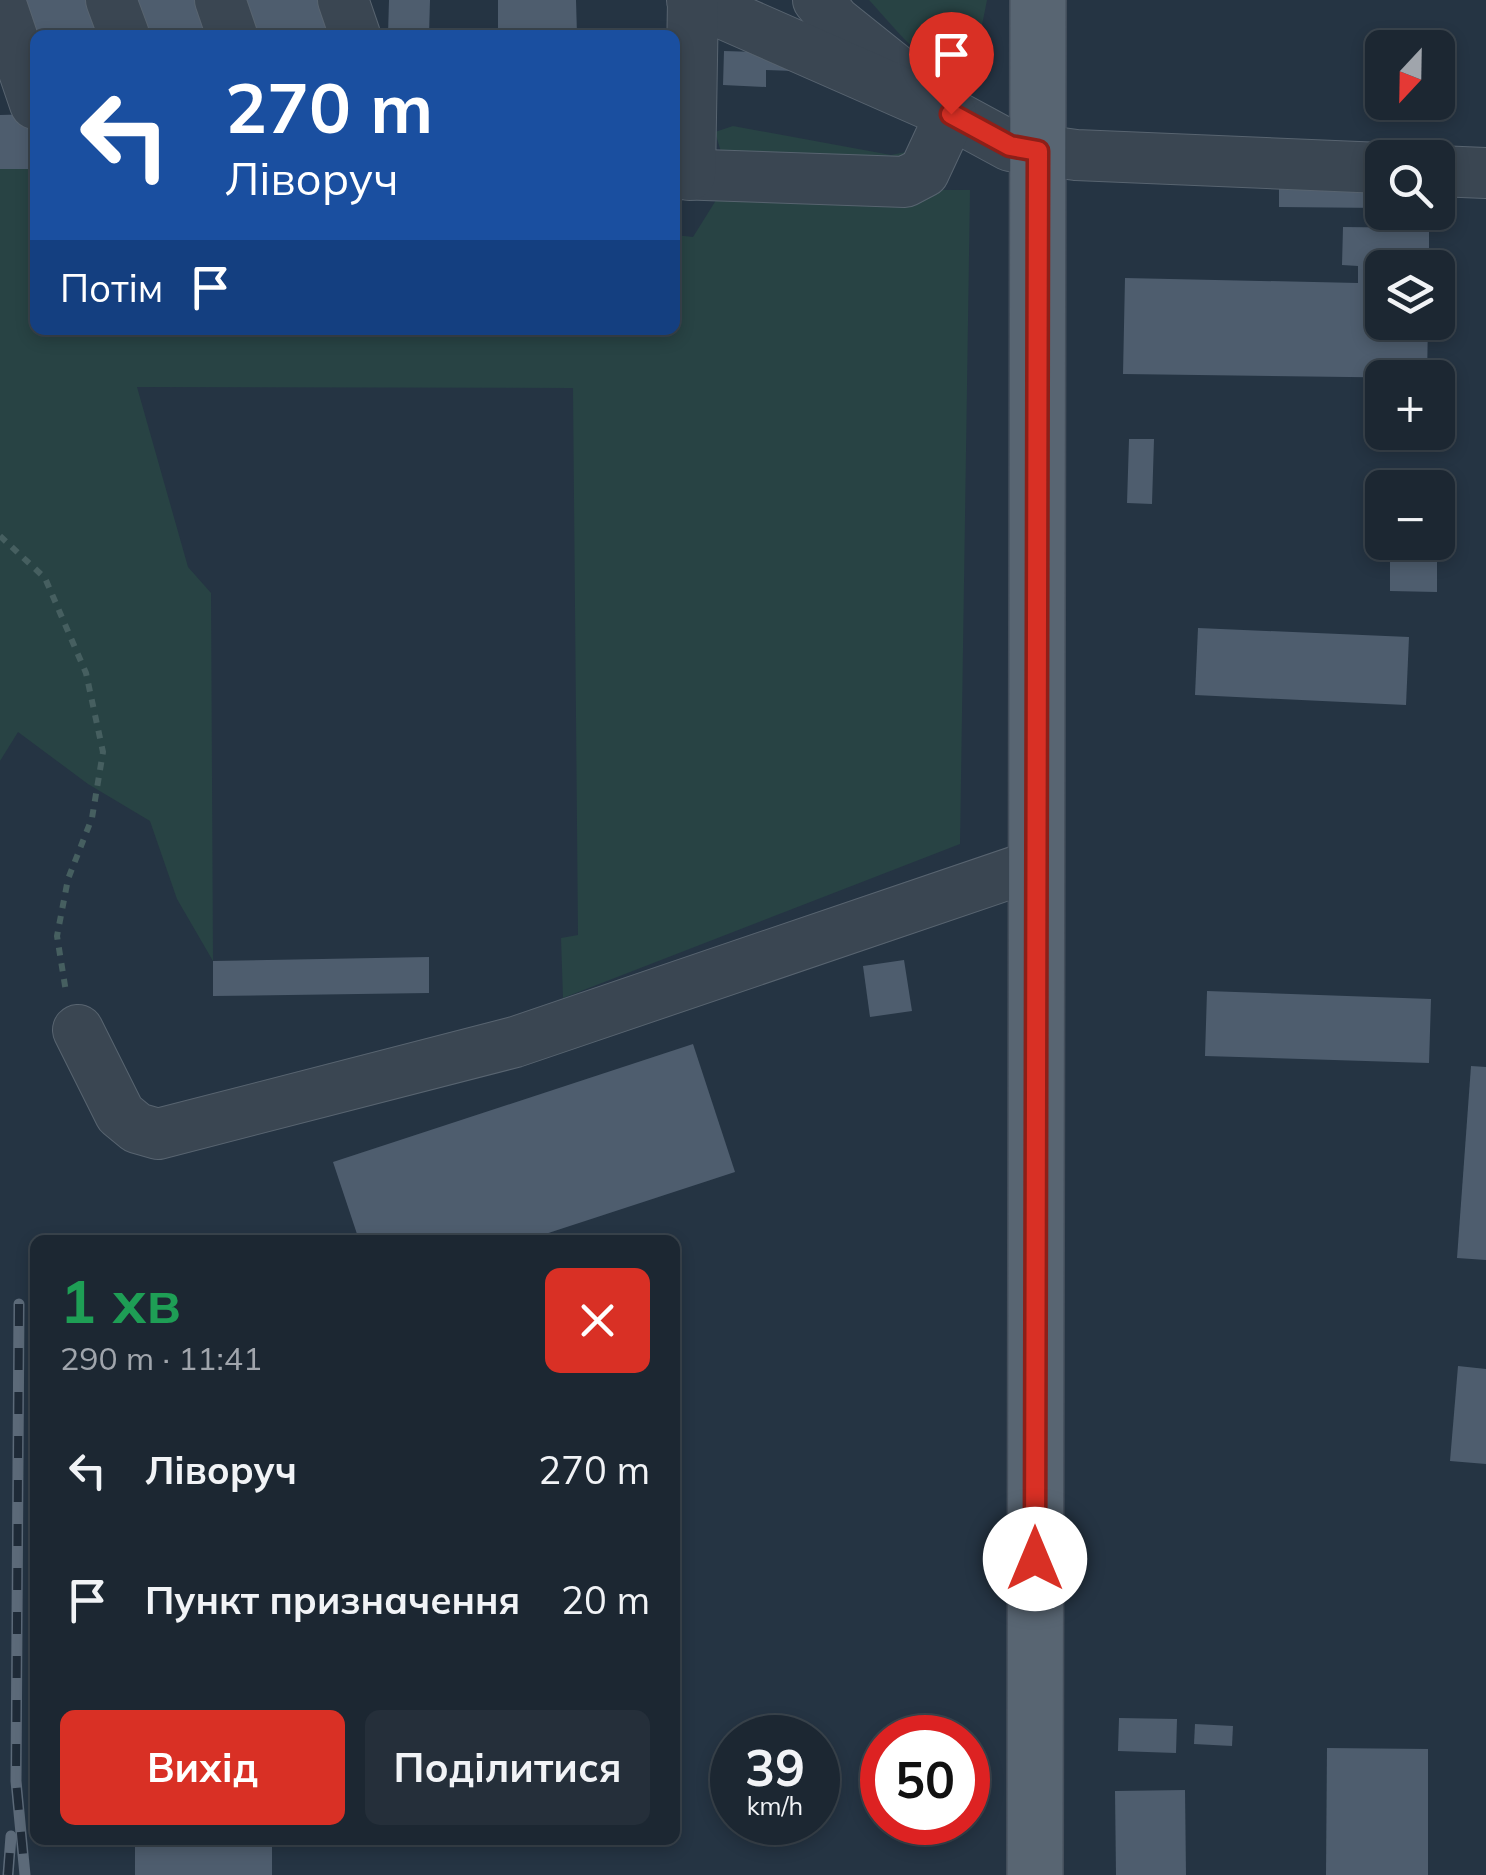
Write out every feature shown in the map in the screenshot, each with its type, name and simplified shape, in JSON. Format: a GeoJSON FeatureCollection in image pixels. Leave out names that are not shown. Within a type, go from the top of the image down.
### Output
{"type":"FeatureCollection","features":[{"type":"Feature","properties":{"kind":"main road"},"geometry":{"type":"LineString","coordinates":[[1035,1875],[1038,0]]}},
{"type":"Feature","properties":{"kind":"lane"},"geometry":{"type":"LineString","coordinates":[[111,0],[122,30]]}},
{"type":"Feature","properties":{"kind":"lane"},"geometry":{"type":"LineString","coordinates":[[220,0],[230,30]]}},
{"type":"Feature","properties":{"kind":"lane"},"geometry":{"type":"LineString","coordinates":[[343,0],[354,30]]}},
{"type":"Feature","properties":{"kind":"lane"},"geometry":{"type":"LineString","coordinates":[[366,30],[368,0]]}},
{"type":"Feature","properties":{"kind":"lane"},"geometry":{"type":"LineString","coordinates":[[951,114],[933,158],[915,180],[682,175],[692,0],[951,114],[1010,146],[1076,156],[1365,167]]}},
{"type":"Feature","properties":{"kind":"lane"},"geometry":{"type":"LineString","coordinates":[[818,0],[835,21],[951,114]]}},
{"type":"Feature","properties":{"kind":"lane"},"geometry":{"type":"LineString","coordinates":[[0,1],[30,90]]}},
{"type":"Feature","properties":{"kind":"lane"},"geometry":{"type":"LineString","coordinates":[[0,106],[30,105]]}},
{"type":"Feature","properties":{"kind":"lane"},"geometry":{"type":"LineString","coordinates":[[1455,172],[1486,173]]}},
{"type":"Feature","properties":{"kind":"lane"},"geometry":{"type":"LineString","coordinates":[[78,1030],[120,1114],[136,1128],[158,1134],[515,1042],[1038,864]]}},
{"type":"Feature","properties":{"kind":"path"},"geometry":{"type":"LineString","coordinates":[[0,536],[45,578],[86,673],[104,752],[92,818],[68,878],[57,936],[61,977],[78,1030]]}},
{"type":"Feature","properties":{"kind":"green space"},"geometry":{"type":"Polygon","coordinates":[[[869,0],[987,0],[980,35],[962,77],[938,69],[869,0]]]}},
{"type":"Feature","properties":{"kind":"green space"},"geometry":{"type":"Polygon","coordinates":[[[733,126],[891,155],[925,148],[895,165],[722,155],[715,132],[733,126]]]}},
{"type":"Feature","properties":{"kind":"green space"},"geometry":{"type":"Polygon","coordinates":[[[0,169],[30,169],[30,335],[680,335],[680,236],[693,237],[723,189],[970,190],[960,844],[563,998],[561,938],[578,935],[573,388],[137,387],[188,567],[211,593],[213,961],[177,899],[150,821],[88,784],[18,732],[0,761],[0,169]]]}},
{"type":"Feature","properties":{"kind":"building"},"geometry":{"type":"Polygon","coordinates":[[[17,0],[98,0],[109,30],[32,30],[17,0]]]}},
{"type":"Feature","properties":{"kind":"building"},"geometry":{"type":"Polygon","coordinates":[[[130,0],[207,0],[218,30],[141,30],[130,0]]]}},
{"type":"Feature","properties":{"kind":"building"},"geometry":{"type":"Polygon","coordinates":[[[240,0],[325,0],[336,30],[250,30],[240,0]]]}},
{"type":"Feature","properties":{"kind":"building"},"geometry":{"type":"Polygon","coordinates":[[[389,0],[430,0],[429,30],[388,30],[389,0]]]}},
{"type":"Feature","properties":{"kind":"building"},"geometry":{"type":"Polygon","coordinates":[[[498,0],[576,0],[577,30],[498,30],[498,0]]]}},
{"type":"Feature","properties":{"kind":"building"},"geometry":{"type":"Polygon","coordinates":[[[724,51],[794,53],[794,71],[766,70],[766,87],[723,85],[724,51]]]}},
{"type":"Feature","properties":{"kind":"building"},"geometry":{"type":"Polygon","coordinates":[[[30,114],[30,169],[0,169],[0,115],[30,114]]]}},
{"type":"Feature","properties":{"kind":"building"},"geometry":{"type":"Polygon","coordinates":[[[1279,172],[1365,173],[1365,208],[1279,207],[1279,172]]]}},
{"type":"Feature","properties":{"kind":"building"},"geometry":{"type":"Polygon","coordinates":[[[1343,227],[1429,230],[1429,250],[1365,250],[1365,340],[1428,340],[1427,360],[1365,360],[1365,377],[1123,374],[1125,278],[1358,283],[1358,266],[1342,265],[1343,227]]]}},
{"type":"Feature","properties":{"kind":"building"},"geometry":{"type":"Polygon","coordinates":[[[1129,439],[1154,439],[1152,504],[1127,503],[1129,439]]]}},
{"type":"Feature","properties":{"kind":"building"},"geometry":{"type":"Polygon","coordinates":[[[1390,560],[1437,560],[1437,592],[1390,591],[1390,560]]]}},
{"type":"Feature","properties":{"kind":"building"},"geometry":{"type":"Polygon","coordinates":[[[1198,628],[1409,637],[1406,705],[1195,695],[1198,628]]]}},
{"type":"Feature","properties":{"kind":"building"},"geometry":{"type":"Polygon","coordinates":[[[429,957],[429,993],[213,996],[213,961],[429,957]]]}},
{"type":"Feature","properties":{"kind":"building"},"geometry":{"type":"Polygon","coordinates":[[[904,960],[912,1011],[870,1017],[863,966],[904,960]]]}},
{"type":"Feature","properties":{"kind":"building"},"geometry":{"type":"Polygon","coordinates":[[[1207,991],[1431,999],[1429,1063],[1205,1056],[1207,991]]]}},
{"type":"Feature","properties":{"kind":"building"},"geometry":{"type":"Polygon","coordinates":[[[693,1044],[735,1172],[542,1235],[357,1235],[333,1162],[693,1044]]]}},
{"type":"Feature","properties":{"kind":"building"},"geometry":{"type":"Polygon","coordinates":[[[1471,1066],[1486,1067],[1486,1260],[1457,1258],[1471,1066]]]}},
{"type":"Feature","properties":{"kind":"building"},"geometry":{"type":"Polygon","coordinates":[[[1458,1366],[1486,1369],[1486,1464],[1450,1461],[1458,1366]]]}},
{"type":"Feature","properties":{"kind":"building"},"geometry":{"type":"Polygon","coordinates":[[[1119,1718],[1177,1719],[1176,1753],[1118,1751],[1119,1718]]]}},
{"type":"Feature","properties":{"kind":"building"},"geometry":{"type":"Polygon","coordinates":[[[1195,1724],[1233,1726],[1232,1746],[1194,1744],[1195,1724]]]}},
{"type":"Feature","properties":{"kind":"building"},"geometry":{"type":"Polygon","coordinates":[[[1327,1748],[1428,1749],[1428,1875],[1326,1875],[1327,1748]]]}},
{"type":"Feature","properties":{"kind":"building"},"geometry":{"type":"Polygon","coordinates":[[[1185,1790],[1186,1875],[1116,1875],[1115,1791],[1185,1790]]]}},
{"type":"Feature","properties":{"kind":"building"},"geometry":{"type":"Polygon","coordinates":[[[135,1845],[272,1847],[272,1875],[135,1875],[135,1845]]]}},
{"type":"Feature","properties":{"kind":"railway"},"geometry":{"type":"LineString","coordinates":[[19,1304],[16,1781],[25,1875]]}},
{"type":"Feature","properties":{"kind":"railway"},"geometry":{"type":"LineString","coordinates":[[8,1875],[11,1836]]}},
{"type":"Feature","properties":{"kind":"route"},"geometry":{"type":"LineString","coordinates":[[951,114],[1010,146],[1038,151],[1035,1559]]}}]}
